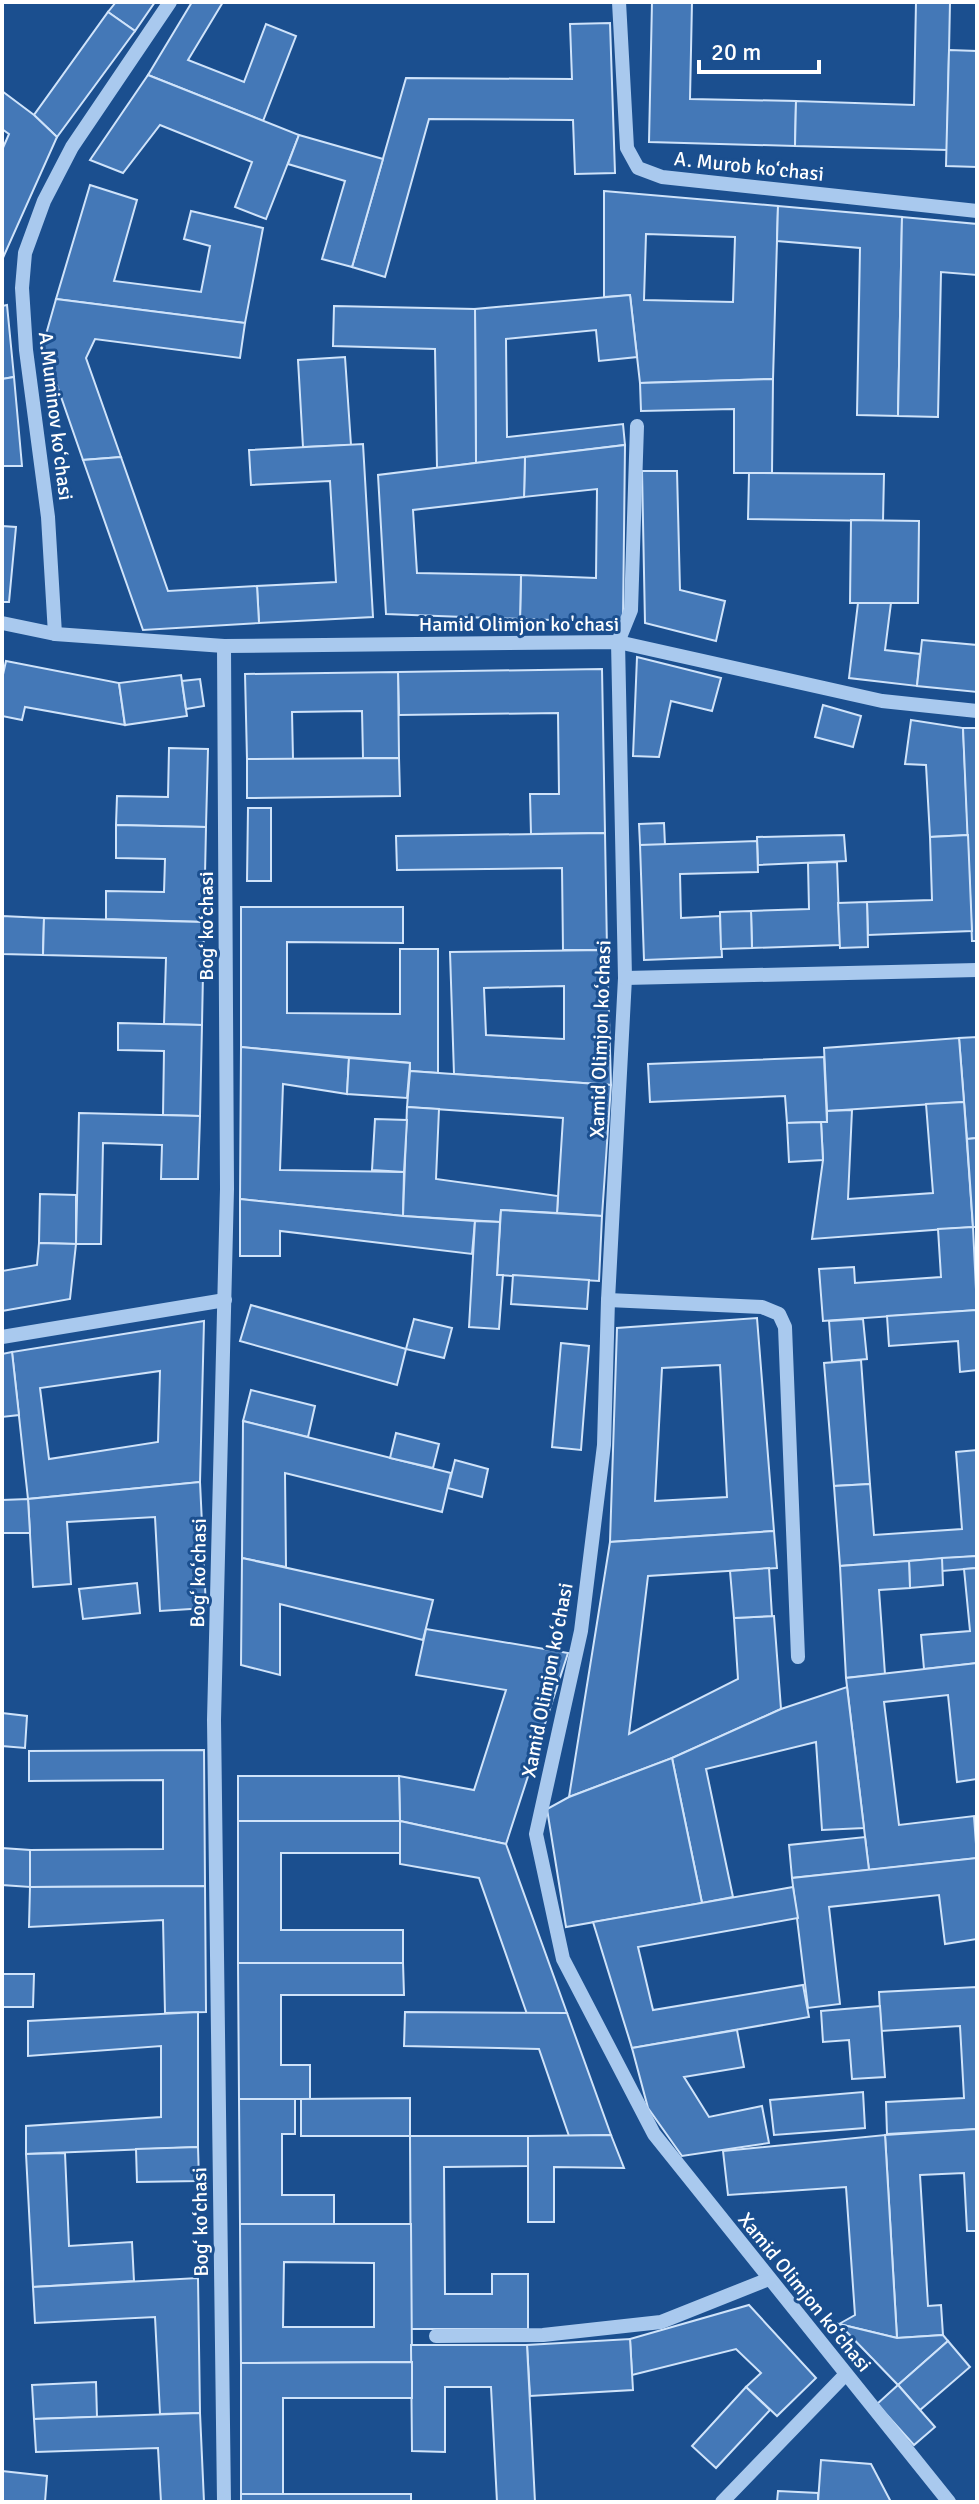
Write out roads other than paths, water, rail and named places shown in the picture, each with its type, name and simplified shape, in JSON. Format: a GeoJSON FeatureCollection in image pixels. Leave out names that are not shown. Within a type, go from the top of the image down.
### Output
{"type":"FeatureCollection","features":[{"type":"Feature","properties":{"kind":"street","name":"A.Muminov koʻchasi"},"geometry":{"type":"LineString","coordinates":[[55,634],[48,517],[26,350],[22,288],[25,253],[44,201],[72,147],[170,2]]}},
{"type":"Feature","properties":{"kind":"street","name":"A. Murob koʻchasi"},"geometry":{"type":"LineString","coordinates":[[619,2],[627,148],[638,168],[662,177],[977,211]]}},
{"type":"Feature","properties":{"kind":"street"},"geometry":{"type":"LineString","coordinates":[[618,642],[631,610],[637,426]]}},
{"type":"Feature","properties":{"kind":"street","name":"Hamid Olimjon ko'chasi"},"geometry":{"type":"LineString","coordinates":[[2,623],[55,634],[224,646],[618,642],[882,701],[977,711]]}},
{"type":"Feature","properties":{"kind":"street","name":"Xamid Olimjon koʻchasi"},"geometry":{"type":"LineString","coordinates":[[618,642],[625,978],[608,1300],[604,1445],[581,1631],[536,1834],[563,1959],[654,2134],[949,2502]]}},
{"type":"Feature","properties":{"kind":"street","name":"Bogʻ koʻchasi"},"geometry":{"type":"LineString","coordinates":[[224,646],[227,1157],[214,1720],[224,2502]]}},
{"type":"Feature","properties":{"kind":"street"},"geometry":{"type":"LineString","coordinates":[[625,978],[977,970]]}},
{"type":"Feature","properties":{"kind":"street"},"geometry":{"type":"LineString","coordinates":[[2,1337],[225,1300]]}},
{"type":"Feature","properties":{"kind":"street"},"geometry":{"type":"LineString","coordinates":[[608,1300],[762,1307],[779,1314],[785,1327],[798,1657]]}},
{"type":"Feature","properties":{"kind":"street"},"geometry":{"type":"LineString","coordinates":[[436,2336],[543,2335],[661,2322],[769,2279]]}},
{"type":"Feature","properties":{"kind":"street"},"geometry":{"type":"LineString","coordinates":[[722,2502],[845,2375]]}}]}
